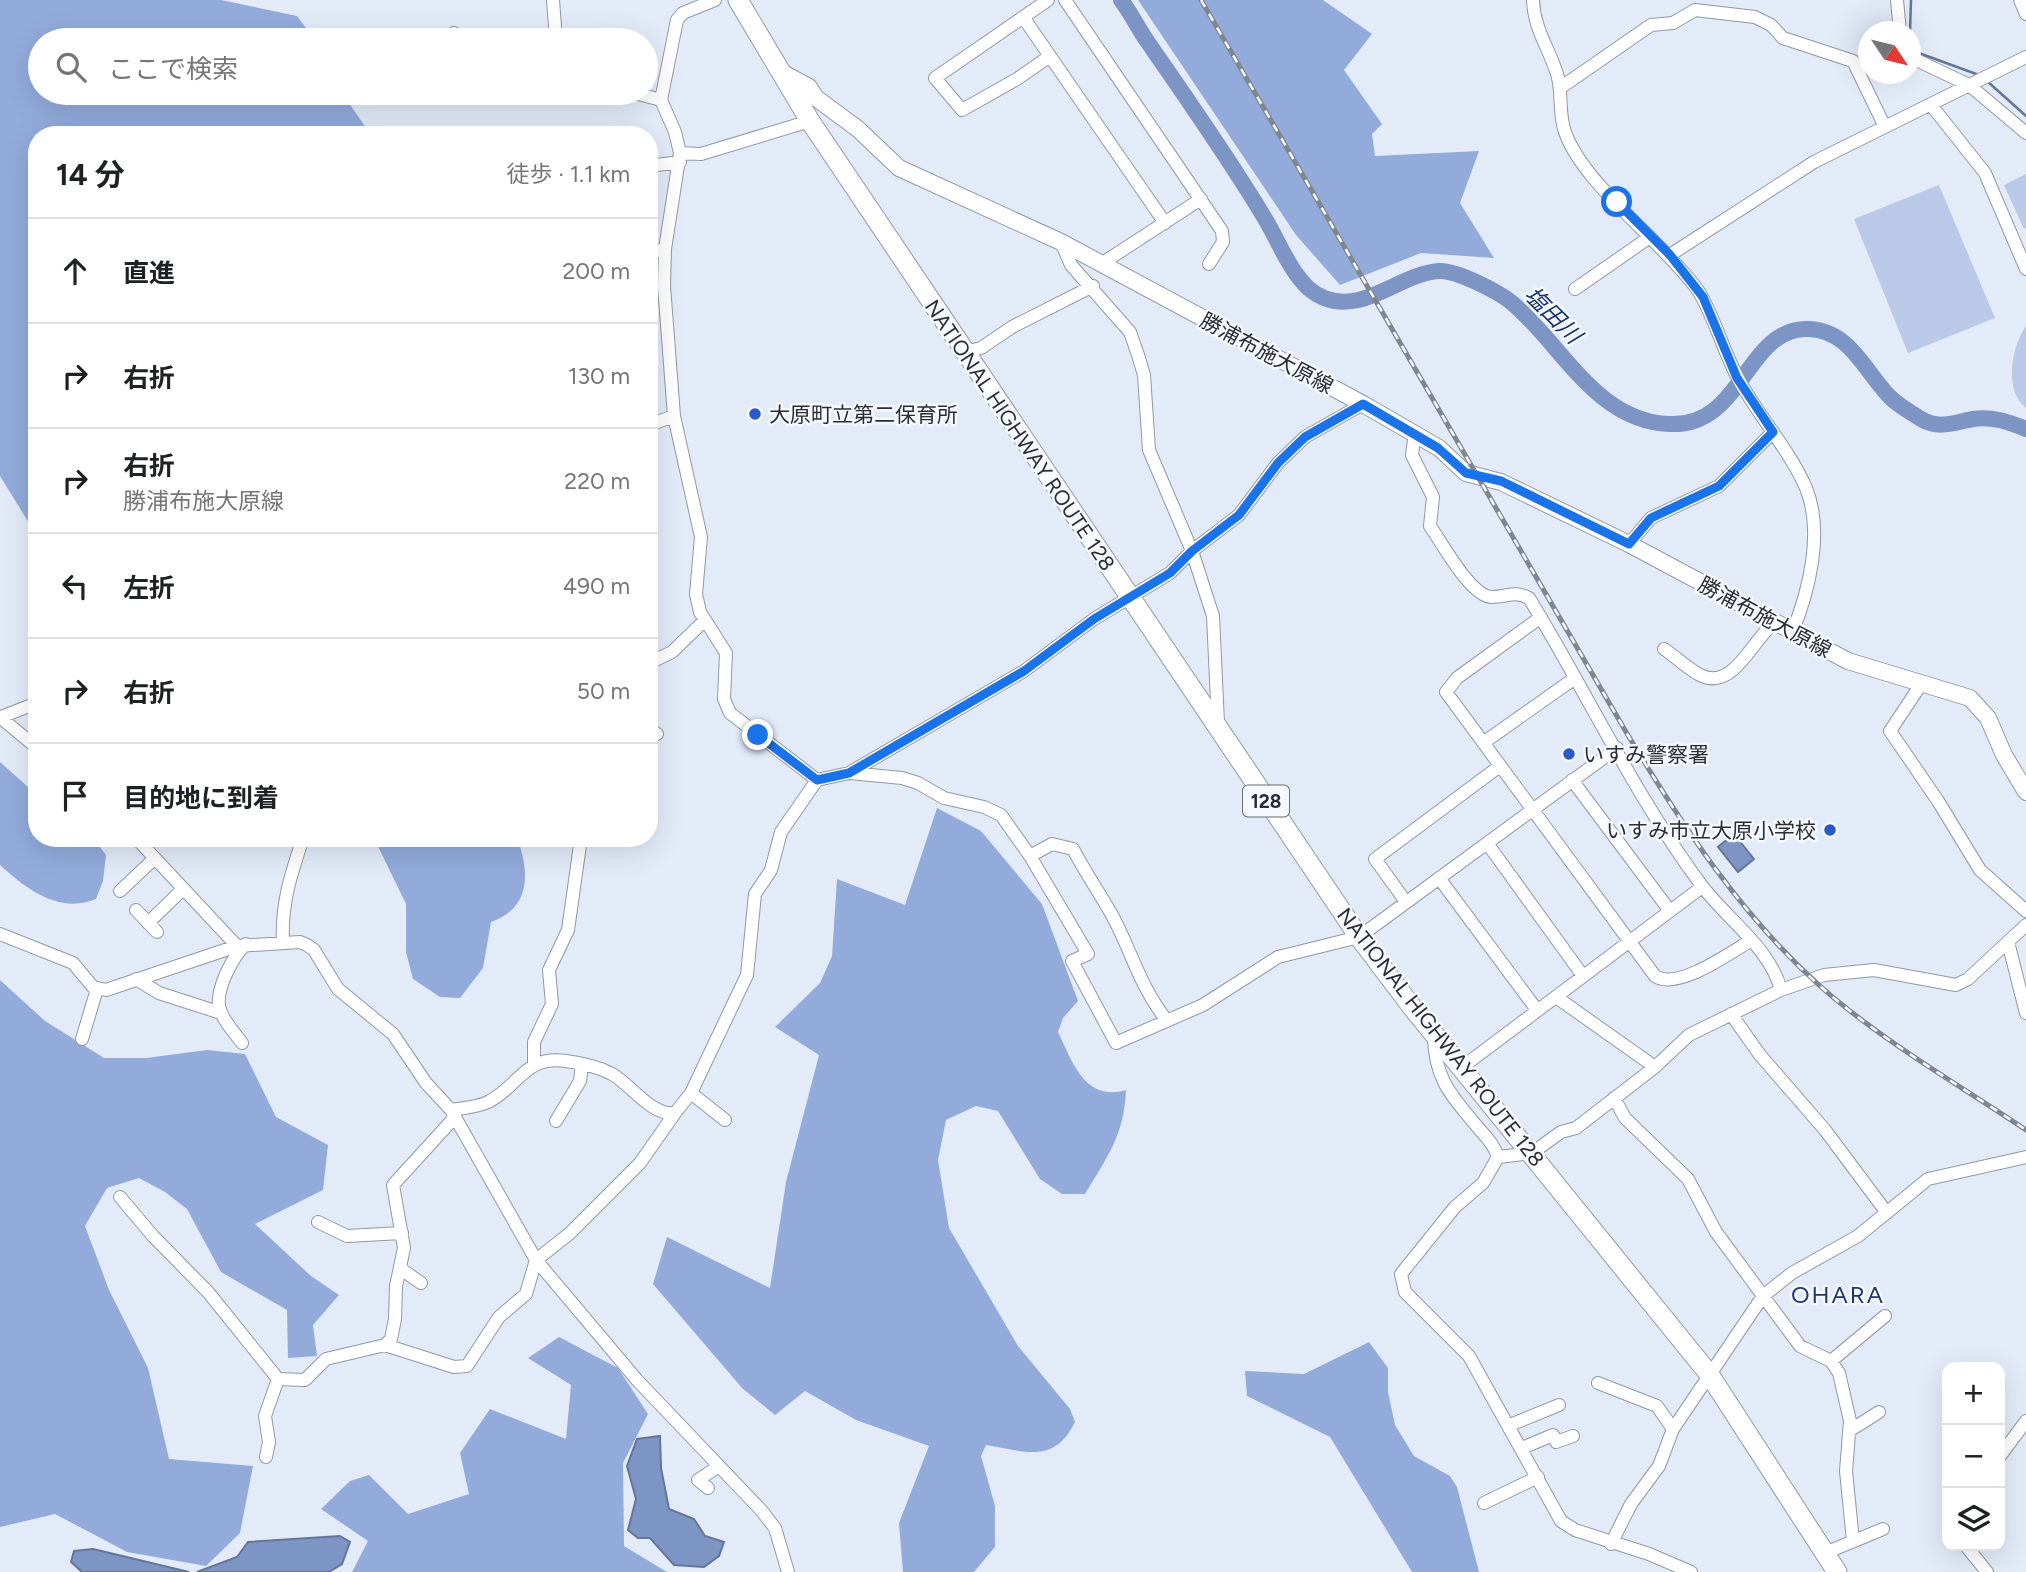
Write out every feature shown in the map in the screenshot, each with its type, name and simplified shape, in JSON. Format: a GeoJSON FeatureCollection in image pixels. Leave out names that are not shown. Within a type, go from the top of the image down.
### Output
{"type":"FeatureCollection","features":[{"type":"Feature","properties":{"kind":"highway","name":"NATIONAL HIGHWAY ROUTE 128"},"geometry":{"type":"LineString","coordinates":[[738,0],[810,121],[1359,937],[1461,1068],[1709,1374],[1837,1572]]}},
{"type":"Feature","properties":{"kind":"main road","name":"勝浦布施大原線"},"geometry":{"type":"LineString","coordinates":[[783,73],[809,87],[816,98],[858,129],[899,168],[1061,242],[1363,404],[1415,432],[1447,454],[1466,473],[1501,481],[1629,544],[1791,633],[1848,661],[1961,692],[1982,707],[2015,777],[2026,792]]}},
{"type":"Feature","properties":{"kind":"street"},"geometry":{"type":"LineString","coordinates":[[553,0],[555,28]]}},
{"type":"Feature","properties":{"kind":"street"},"geometry":{"type":"LineString","coordinates":[[715,0],[683,13],[677,20],[661,100],[675,132],[680,158],[666,249],[664,286],[674,416],[701,537],[696,594],[705,620],[726,653],[724,699],[730,713],[817,780]]}},
{"type":"Feature","properties":{"kind":"street"},"geometry":{"type":"LineString","coordinates":[[1048,0],[935,78],[962,110],[1017,79],[1050,56]]}},
{"type":"Feature","properties":{"kind":"street"},"geometry":{"type":"LineString","coordinates":[[1065,0],[1222,231],[1223,242],[1209,264]]}},
{"type":"Feature","properties":{"kind":"street"},"geometry":{"type":"LineString","coordinates":[[1532,0],[1534,19],[1554,65],[1560,88],[1559,109],[1565,132],[1576,155],[1650,237],[1670,255],[1703,297],[1737,378],[1807,490],[1814,531],[1807,585],[1791,633]]}},
{"type":"Feature","properties":{"kind":"street"},"geometry":{"type":"LineString","coordinates":[[1897,0],[1899,21]]}},
{"type":"Feature","properties":{"kind":"street"},"geometry":{"type":"LineString","coordinates":[[2020,0],[2026,14]]}},
{"type":"Feature","properties":{"kind":"street"},"geometry":{"type":"LineString","coordinates":[[1560,88],[1651,25],[1673,23],[1695,10],[1722,11],[1755,17],[1771,25],[1783,38],[1853,61],[1885,127]]}},
{"type":"Feature","properties":{"kind":"street"},"geometry":{"type":"LineString","coordinates":[[1023,17],[1165,223]]}},
{"type":"Feature","properties":{"kind":"street"},"geometry":{"type":"LineString","coordinates":[[1670,255],[1814,162],[2026,57]]}},
{"type":"Feature","properties":{"kind":"street"},"geometry":{"type":"LineString","coordinates":[[1921,61],[1979,80],[2026,133]]}},
{"type":"Feature","properties":{"kind":"street"},"geometry":{"type":"LineString","coordinates":[[1931,105],[1985,173],[2026,269]]}},
{"type":"Feature","properties":{"kind":"street"},"geometry":{"type":"LineString","coordinates":[[658,164],[701,154],[810,121]]}},
{"type":"Feature","properties":{"kind":"street"},"geometry":{"type":"LineString","coordinates":[[1101,264],[1201,199]]}},
{"type":"Feature","properties":{"kind":"street"},"geometry":{"type":"LineString","coordinates":[[1575,289],[1650,237]]}},
{"type":"Feature","properties":{"kind":"street"},"geometry":{"type":"LineString","coordinates":[[1061,242],[1071,265],[1093,286],[1130,332],[1144,375],[1149,450],[1192,551],[1213,616],[1218,730]]}},
{"type":"Feature","properties":{"kind":"street"},"geometry":{"type":"LineString","coordinates":[[658,250],[666,249]]}},
{"type":"Feature","properties":{"kind":"street"},"geometry":{"type":"LineString","coordinates":[[965,352],[981,348],[1012,327],[1093,286]]}},
{"type":"Feature","properties":{"kind":"street"},"geometry":{"type":"LineString","coordinates":[[849,773],[1024,671],[1094,619],[1170,573],[1192,551],[1239,515],[1278,463],[1305,437],[1363,404]]}},
{"type":"Feature","properties":{"kind":"street"},"geometry":{"type":"LineString","coordinates":[[658,422],[674,416]]}},
{"type":"Feature","properties":{"kind":"street"},"geometry":{"type":"LineString","coordinates":[[1415,432],[1412,455],[1433,498],[1430,527],[1474,590],[1492,597],[1517,592],[1529,598],[1616,748],[1702,887],[1776,970],[1781,990]]}},
{"type":"Feature","properties":{"kind":"street"},"geometry":{"type":"LineString","coordinates":[[1629,544],[1651,518],[1719,486],[1773,432]]}},
{"type":"Feature","properties":{"kind":"street"},"geometry":{"type":"LineString","coordinates":[[1541,617],[1457,678],[1446,692],[1654,976],[1671,980],[1706,968],[1750,941]]}},
{"type":"Feature","properties":{"kind":"street"},"geometry":{"type":"LineString","coordinates":[[658,659],[672,652],[705,620]]}},
{"type":"Feature","properties":{"kind":"street"},"geometry":{"type":"LineString","coordinates":[[1664,649],[1701,676],[1724,676],[1735,669],[1761,633],[1774,623]]}},
{"type":"Feature","properties":{"kind":"street"},"geometry":{"type":"LineString","coordinates":[[1483,743],[1575,678]]}},
{"type":"Feature","properties":{"kind":"street"},"geometry":{"type":"LineString","coordinates":[[1922,683],[1890,732],[1938,801],[1980,870],[2026,911]]}},
{"type":"Feature","properties":{"kind":"street"},"geometry":{"type":"LineString","coordinates":[[28,706],[0,717],[28,740]]}},
{"type":"Feature","properties":{"kind":"street"},"geometry":{"type":"LineString","coordinates":[[120,1197],[153,1236],[208,1292],[278,1379],[304,1380],[326,1359],[384,1345],[453,1367],[467,1366],[499,1317],[526,1294],[536,1260],[569,1234],[640,1163],[691,1093],[747,975],[755,894],[771,870],[780,832],[817,780],[849,773],[901,778],[944,798],[984,807],[1001,815],[1030,856],[1088,954],[1073,961],[1116,1043],[1223,993],[1278,957],[1359,937],[1616,748]]}},
{"type":"Feature","properties":{"kind":"street"},"geometry":{"type":"LineString","coordinates":[[1406,902],[1375,859],[1500,766]]}},
{"type":"Feature","properties":{"kind":"street"},"geometry":{"type":"LineString","coordinates":[[1572,780],[1670,911]]}},
{"type":"Feature","properties":{"kind":"street"},"geometry":{"type":"LineString","coordinates":[[1487,843],[1583,976]]}},
{"type":"Feature","properties":{"kind":"street"},"geometry":{"type":"LineString","coordinates":[[1030,856],[1052,844],[1073,849],[1093,889],[1111,914],[1133,968],[1167,1021]]}},
{"type":"Feature","properties":{"kind":"street"},"geometry":{"type":"LineString","coordinates":[[145,847],[183,889],[242,945]]}},
{"type":"Feature","properties":{"kind":"street"},"geometry":{"type":"LineString","coordinates":[[283,942],[282,914],[285,894],[300,847]]}},
{"type":"Feature","properties":{"kind":"street"},"geometry":{"type":"LineString","coordinates":[[534,1064],[534,1042],[552,1004],[549,970],[568,930],[580,847]]}},
{"type":"Feature","properties":{"kind":"street"},"geometry":{"type":"LineString","coordinates":[[120,891],[155,858]]}},
{"type":"Feature","properties":{"kind":"street"},"geometry":{"type":"LineString","coordinates":[[1439,878],[1537,1010]]}},
{"type":"Feature","properties":{"kind":"street"},"geometry":{"type":"LineString","coordinates":[[1461,1068],[1702,887]]}},
{"type":"Feature","properties":{"kind":"street"},"geometry":{"type":"LineString","coordinates":[[148,923],[183,889]]}},
{"type":"Feature","properties":{"kind":"street"},"geometry":{"type":"LineString","coordinates":[[136,910],[157,932]]}},
{"type":"Feature","properties":{"kind":"street"},"geometry":{"type":"LineString","coordinates":[[1498,1157],[1532,1153],[1562,1132],[1576,1128],[1655,1067],[1689,1035],[1781,990],[1824,975],[1874,970],[1956,985],[1968,979],[2026,925]]}},
{"type":"Feature","properties":{"kind":"street"},"geometry":{"type":"LineString","coordinates":[[0,934],[73,963],[97,989],[106,990],[242,945],[300,942],[314,950],[338,989],[393,1034],[426,1083],[453,1113],[536,1260],[622,1363],[775,1528],[788,1572]]}},
{"type":"Feature","properties":{"kind":"street"},"geometry":{"type":"LineString","coordinates":[[2008,942],[2026,1013]]}},
{"type":"Feature","properties":{"kind":"street"},"geometry":{"type":"LineString","coordinates":[[242,945],[229,967],[219,1001],[221,1013],[242,1043]]}},
{"type":"Feature","properties":{"kind":"street"},"geometry":{"type":"LineString","coordinates":[[136,979],[159,993],[221,1013]]}},
{"type":"Feature","properties":{"kind":"street"},"geometry":{"type":"LineString","coordinates":[[82,1039],[97,989]]}},
{"type":"Feature","properties":{"kind":"street"},"geometry":{"type":"LineString","coordinates":[[1556,997],[1655,1067]]}},
{"type":"Feature","properties":{"kind":"street"},"geometry":{"type":"LineString","coordinates":[[1731,1014],[1760,1055],[1825,1130],[1887,1213]]}},
{"type":"Feature","properties":{"kind":"street"},"geometry":{"type":"LineString","coordinates":[[1434,1034],[1434,1061],[1439,1074],[1451,1094],[1494,1144],[1498,1157],[1483,1183],[1455,1207],[1401,1274],[1400,1280],[1405,1292],[1469,1356],[1562,1521],[1574,1530],[1691,1572]]}},
{"type":"Feature","properties":{"kind":"street"},"geometry":{"type":"LineString","coordinates":[[384,1345],[390,1339],[396,1286],[404,1248],[393,1185],[453,1113],[487,1102],[508,1089],[534,1064],[563,1061],[613,1075],[662,1112],[675,1113]]}},
{"type":"Feature","properties":{"kind":"street"},"geometry":{"type":"LineString","coordinates":[[556,1121],[580,1082],[582,1065]]}},
{"type":"Feature","properties":{"kind":"street"},"geometry":{"type":"LineString","coordinates":[[691,1093],[725,1120]]}},
{"type":"Feature","properties":{"kind":"street"},"geometry":{"type":"LineString","coordinates":[[1615,1098],[1625,1118],[1688,1179],[1716,1232],[1800,1346],[1831,1361],[1841,1379],[1849,1431],[1846,1471],[1853,1541]]}},
{"type":"Feature","properties":{"kind":"street"},"geometry":{"type":"LineString","coordinates":[[1611,1544],[1630,1504],[1659,1465],[1674,1429],[1763,1296],[1792,1273],[1858,1236],[1928,1179],[2026,1157]]}},
{"type":"Feature","properties":{"kind":"street"},"geometry":{"type":"LineString","coordinates":[[318,1222],[347,1236],[402,1233]]}},
{"type":"Feature","properties":{"kind":"street"},"geometry":{"type":"LineString","coordinates":[[401,1269],[421,1283]]}},
{"type":"Feature","properties":{"kind":"street"},"geometry":{"type":"LineString","coordinates":[[1831,1361],[1885,1316]]}},
{"type":"Feature","properties":{"kind":"street"},"geometry":{"type":"LineString","coordinates":[[266,1457],[269,1442],[265,1416],[278,1379]]}},
{"type":"Feature","properties":{"kind":"street"},"geometry":{"type":"LineString","coordinates":[[1598,1382],[1657,1406],[1674,1429]]}},
{"type":"Feature","properties":{"kind":"street"},"geometry":{"type":"LineString","coordinates":[[1510,1425],[1559,1405]]}},
{"type":"Feature","properties":{"kind":"street"},"geometry":{"type":"LineString","coordinates":[[1849,1431],[1879,1412]]}},
{"type":"Feature","properties":{"kind":"street"},"geometry":{"type":"LineString","coordinates":[[2005,1449],[2026,1421]]}},
{"type":"Feature","properties":{"kind":"street"},"geometry":{"type":"LineString","coordinates":[[1522,1448],[1553,1435],[1556,1442],[1573,1436]]}},
{"type":"Feature","properties":{"kind":"street"},"geometry":{"type":"LineString","coordinates":[[708,1488],[698,1480],[719,1466]]}},
{"type":"Feature","properties":{"kind":"street"},"geometry":{"type":"LineString","coordinates":[[1484,1503],[1538,1477]]}},
{"type":"Feature","properties":{"kind":"street"},"geometry":{"type":"LineString","coordinates":[[1825,1553],[1883,1529]]}},
{"type":"Feature","properties":{"kind":"street"},"geometry":{"type":"LineString","coordinates":[[1969,1551],[1979,1569]]}},
{"type":"Feature","properties":{"kind":"street"},"geometry":{"type":"LineString","coordinates":[[1657,1572],[1661,1559]]}},
{"type":"Feature","properties":{"kind":"shaded area"},"geometry":{"type":"Polygon","coordinates":[[[0,0],[221,0],[297,16],[306,28],[28,28],[28,105],[350,105],[365,126],[28,126],[28,521],[0,476],[0,0]]]}},
{"type":"Feature","properties":{"kind":"shaded area"},"geometry":{"type":"Polygon","coordinates":[[[1138,0],[1323,0],[1372,34],[1344,70],[1382,124],[1372,134],[1375,156],[1479,151],[1460,203],[1494,258],[1421,253],[1340,285],[1296,235],[1138,0]]]}},
{"type":"Feature","properties":{"kind":"shaded area"},"geometry":{"type":"Polygon","coordinates":[[[2026,174],[2026,228],[2024,229],[2004,185],[2026,174]]]}},
{"type":"Feature","properties":{"kind":"shaded area"},"geometry":{"type":"Polygon","coordinates":[[[1939,185],[1995,318],[1908,353],[1854,219],[1939,185]]]}},
{"type":"Feature","properties":{"kind":"shaded area"},"geometry":{"type":"Polygon","coordinates":[[[2026,326],[2026,408],[2014,391],[2012,368],[2017,344],[2026,326]]]}},
{"type":"Feature","properties":{"kind":"shaded area"},"geometry":{"type":"Polygon","coordinates":[[[0,762],[28,787],[28,847],[100,847],[106,855],[103,881],[96,899],[83,903],[70,904],[45,897],[21,883],[0,865],[0,762]]]}},
{"type":"Feature","properties":{"kind":"shaded area"},"geometry":{"type":"Polygon","coordinates":[[[937,808],[981,831],[1042,904],[1078,1001],[1063,1018],[1058,1032],[1075,1067],[1090,1085],[1112,1092],[1126,1090],[1118,1133],[1108,1156],[1085,1194],[1062,1194],[1040,1179],[998,1111],[976,1106],[946,1120],[938,1160],[949,1228],[1018,1346],[1070,1409],[1075,1422],[1067,1436],[1048,1450],[1026,1452],[986,1445],[981,1456],[995,1506],[995,1547],[974,1572],[903,1572],[899,1523],[929,1446],[856,1420],[805,1391],[775,1415],[742,1388],[653,1284],[667,1237],[770,1288],[786,1182],[819,1055],[775,1027],[820,983],[832,956],[837,879],[905,905],[937,808]]]}},
{"type":"Feature","properties":{"kind":"shaded area"},"geometry":{"type":"Polygon","coordinates":[[[1734,834],[1754,859],[1738,872],[1718,847],[1734,834]]]}},
{"type":"Feature","properties":{"kind":"shaded area"},"geometry":{"type":"Polygon","coordinates":[[[378,847],[520,847],[524,864],[524,888],[514,908],[491,922],[483,968],[460,998],[440,997],[413,979],[406,952],[406,904],[378,847]]]}},
{"type":"Feature","properties":{"kind":"shaded area"},"geometry":{"type":"Polygon","coordinates":[[[0,980],[45,1021],[104,1058],[146,1058],[207,1050],[245,1054],[276,1117],[328,1145],[323,1190],[255,1224],[311,1276],[339,1295],[313,1325],[317,1356],[288,1358],[287,1310],[221,1272],[187,1209],[165,1192],[139,1178],[107,1188],[85,1226],[109,1290],[148,1368],[169,1459],[253,1466],[240,1533],[206,1566],[127,1552],[55,1514],[0,1527],[0,980]]]}},
{"type":"Feature","properties":{"kind":"shaded area"},"geometry":{"type":"Polygon","coordinates":[[[559,1337],[618,1368],[648,1414],[623,1463],[624,1546],[667,1572],[352,1572],[368,1541],[321,1509],[350,1481],[369,1475],[408,1514],[469,1494],[460,1453],[490,1409],[566,1439],[571,1385],[528,1358],[559,1337]]]}},
{"type":"Feature","properties":{"kind":"shaded area"},"geometry":{"type":"Polygon","coordinates":[[[1369,1342],[1388,1368],[1388,1392],[1395,1425],[1414,1456],[1450,1476],[1457,1487],[1479,1572],[1412,1572],[1330,1437],[1247,1396],[1245,1371],[1304,1374],[1369,1342]]]}},
{"type":"Feature","properties":{"kind":"shaded area"},"geometry":{"type":"Polygon","coordinates":[[[660,1436],[661,1468],[669,1509],[694,1519],[705,1536],[724,1542],[719,1556],[704,1567],[674,1565],[650,1538],[638,1538],[628,1530],[636,1499],[627,1466],[637,1439],[660,1436]]]}},
{"type":"Feature","properties":{"kind":"shaded area"},"geometry":{"type":"Polygon","coordinates":[[[340,1536],[350,1542],[342,1564],[329,1572],[197,1572],[237,1557],[248,1542],[340,1536]]]}},
{"type":"Feature","properties":{"kind":"shaded area"},"geometry":{"type":"Polygon","coordinates":[[[93,1549],[189,1572],[82,1572],[71,1562],[74,1551],[93,1549]]]}},
{"type":"Feature","properties":{"kind":"waterway","name":"塩田川"},"geometry":{"type":"LineString","coordinates":[[1121,0],[1236,172],[1292,268],[1306,286],[1324,298],[1339,302],[1354,301],[1424,274],[1439,271],[1466,277],[1511,302],[1600,395],[1620,410],[1643,420],[1669,424],[1693,421],[1713,411],[1769,345],[1785,334],[1805,329],[1821,330],[1846,344],[1882,389],[1921,419],[1935,424],[1947,424],[1987,418],[2026,429]]}},
{"type":"Feature","properties":{"kind":"waterway"},"geometry":{"type":"LineString","coordinates":[[1910,21],[1911,0]]}},
{"type":"Feature","properties":{"kind":"waterway"},"geometry":{"type":"LineString","coordinates":[[1921,54],[1979,75]]}},
{"type":"Feature","properties":{"kind":"waterway"},"geometry":{"type":"LineString","coordinates":[[1987,81],[2026,116]]}},
{"type":"Feature","properties":{"kind":"railway"},"geometry":{"type":"LineString","coordinates":[[1201,0],[1629,737],[1716,869],[1765,930],[1820,986],[1894,1044],[2026,1130]]}},
{"type":"Feature","properties":{"kind":"place","name":"大原町立第二保育所"},"geometry":{"type":"Point","coordinates":[755,414]}},
{"type":"Feature","properties":{"kind":"place","name":"いすみ警察署"},"geometry":{"type":"Point","coordinates":[1569,754]}},
{"type":"Feature","properties":{"kind":"place","name":"いすみ市立大原小学校"},"geometry":{"type":"Point","coordinates":[1830,830]}},
{"type":"Feature","properties":{"kind":"district","name":"OHARA"},"geometry":{"type":"Point","coordinates":[1838,1294]}},
{"type":"Feature","properties":{"kind":"route"},"geometry":{"type":"LineString","coordinates":[[758,735],[817,780],[849,773],[1024,671],[1094,619],[1170,573],[1192,551],[1239,515],[1278,463],[1305,437],[1363,404],[1415,432],[1447,454],[1466,473],[1501,481],[1629,544],[1651,518],[1719,486],[1756,452],[1773,432],[1737,378],[1703,297],[1670,255],[1617,202]]}}]}
